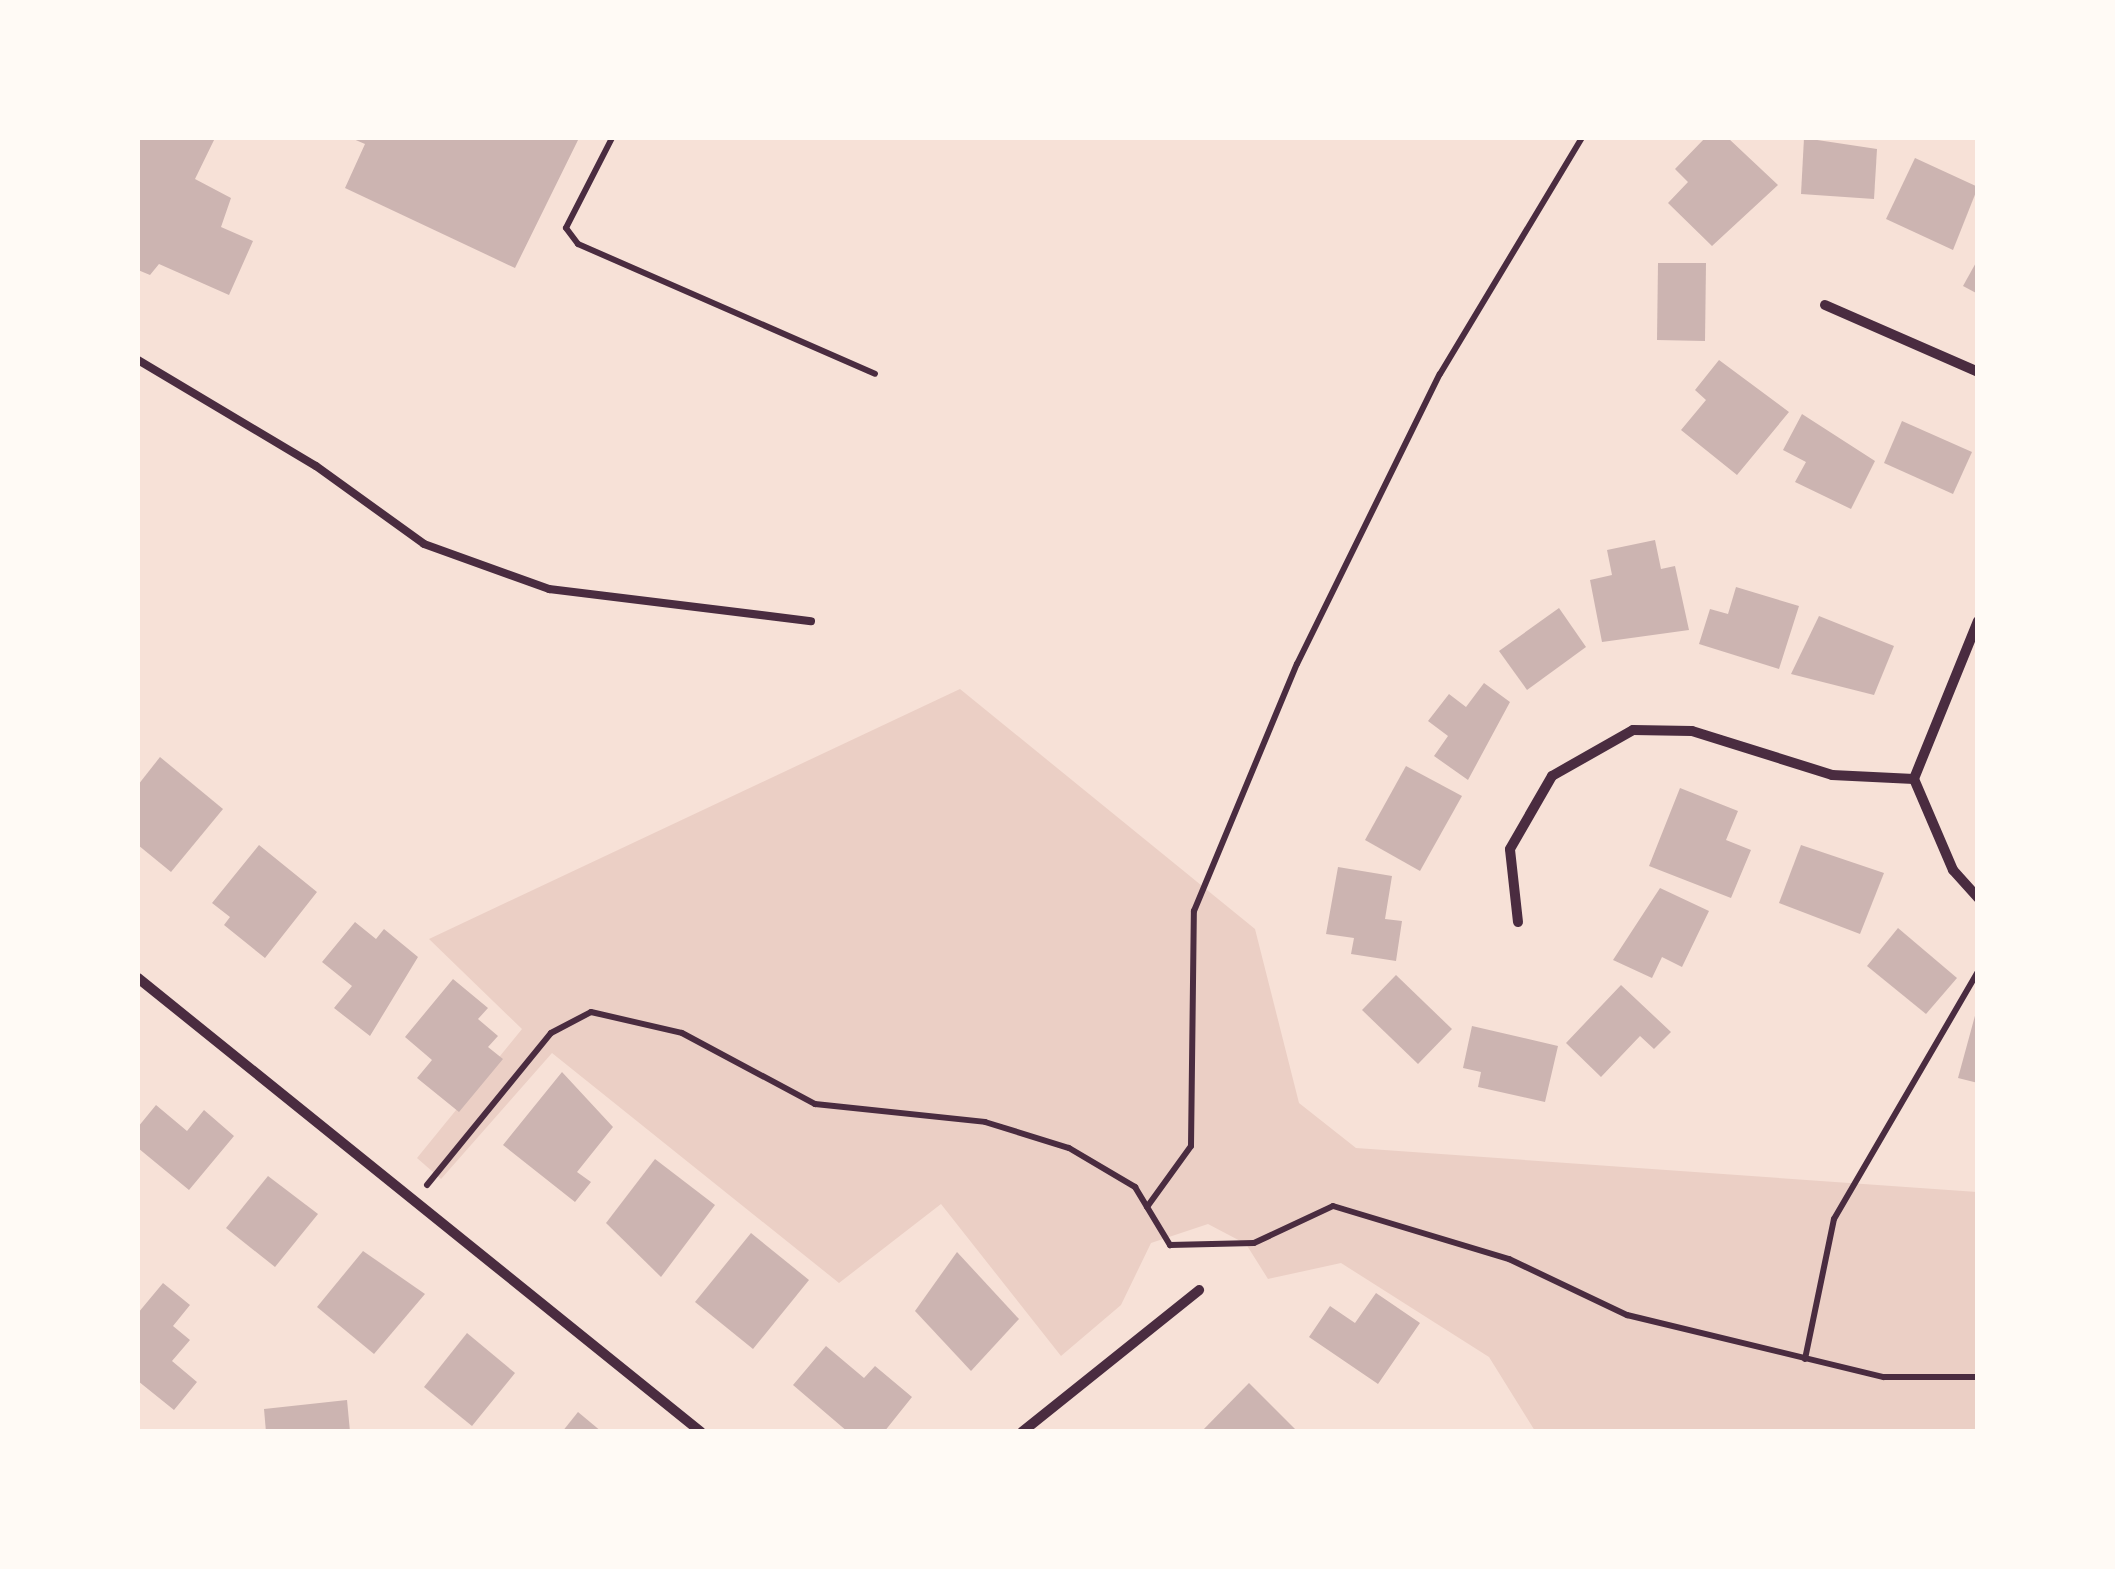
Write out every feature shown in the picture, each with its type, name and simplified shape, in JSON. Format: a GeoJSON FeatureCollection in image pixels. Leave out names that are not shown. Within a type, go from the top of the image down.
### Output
{"type":"FeatureCollection","features":[{"type":"Feature","properties":{"kind":"street"},"geometry":{"type":"LineString","coordinates":[[1825,305],[1978,372]]}},
{"type":"Feature","properties":{"kind":"street"},"geometry":{"type":"LineString","coordinates":[[1978,622],[1914,779],[1953,870],[1978,898]]}},
{"type":"Feature","properties":{"kind":"street"},"geometry":{"type":"LineString","coordinates":[[1518,922],[1510,849],[1552,776],[1633,730],[1692,730],[1832,775],[1914,779]]}},
{"type":"Feature","properties":{"kind":"street"},"geometry":{"type":"LineString","coordinates":[[138,978],[701,1432]]}},
{"type":"Feature","properties":{"kind":"street"},"geometry":{"type":"LineString","coordinates":[[1022,1432],[1199,1290]]}},
{"type":"Feature","properties":{"kind":"lane"},"geometry":{"type":"LineString","coordinates":[[138,360],[316,466],[424,544],[549,590],[811,621]]}},
{"type":"Feature","properties":{"kind":"path"},"geometry":{"type":"LineString","coordinates":[[612,138],[566,228],[578,244],[875,374]]}},
{"type":"Feature","properties":{"kind":"path"},"geometry":{"type":"LineString","coordinates":[[1147,1207],[1190,1146],[1194,911],[1297,664],[1440,374],[1582,138]]}},
{"type":"Feature","properties":{"kind":"path"},"geometry":{"type":"LineString","coordinates":[[1806,1359],[1834,1218],[1978,972]]}},
{"type":"Feature","properties":{"kind":"path"},"geometry":{"type":"LineString","coordinates":[[413,1201],[551,1033],[592,1012],[682,1032],[815,1104],[985,1122],[1069,1148],[1135,1187],[1170,1245],[1254,1243],[1334,1206],[1509,1259],[1628,1314],[1884,1378],[1978,1377]]}},
{"type":"Feature","properties":{"kind":"shaded area"},"geometry":{"type":"Polygon","coordinates":[[[960,689],[1255,929],[1299,1103],[1356,1148],[1977,1192],[1977,1431],[1535,1431],[1489,1357],[1341,1263],[1268,1279],[1246,1244],[1208,1224],[1151,1243],[1121,1305],[1061,1356],[941,1204],[839,1283],[552,1053],[441,1179],[417,1158],[522,1029],[429,939],[960,689]]]}},
{"type":"Feature","properties":{"kind":"building"},"geometry":{"type":"Polygon","coordinates":[[[138,138],[215,138],[195,179],[231,198],[221,227],[253,241],[229,295],[159,264],[150,275],[138,270],[138,138]]]}},
{"type":"Feature","properties":{"kind":"building"},"geometry":{"type":"Polygon","coordinates":[[[351,138],[579,138],[515,268],[345,188],[365,144],[351,138]]]}},
{"type":"Feature","properties":{"kind":"building"},"geometry":{"type":"Polygon","coordinates":[[[1705,138],[1728,138],[1778,185],[1712,246],[1668,203],[1688,182],[1675,169],[1705,138]]]}},
{"type":"Feature","properties":{"kind":"building"},"geometry":{"type":"Polygon","coordinates":[[[1804,138],[1877,149],[1874,199],[1801,194],[1804,138]]]}},
{"type":"Feature","properties":{"kind":"building"},"geometry":{"type":"Polygon","coordinates":[[[1915,158],[1978,187],[1953,250],[1886,219],[1915,158]]]}},
{"type":"Feature","properties":{"kind":"building"},"geometry":{"type":"Polygon","coordinates":[[[1978,259],[1978,294],[1963,286],[1978,259]]]}},
{"type":"Feature","properties":{"kind":"building"},"geometry":{"type":"Polygon","coordinates":[[[1658,263],[1706,263],[1705,341],[1657,340],[1658,263]]]}},
{"type":"Feature","properties":{"kind":"building"},"geometry":{"type":"Polygon","coordinates":[[[1719,360],[1789,412],[1737,475],[1681,430],[1706,400],[1695,390],[1719,360]]]}},
{"type":"Feature","properties":{"kind":"building"},"geometry":{"type":"Polygon","coordinates":[[[1802,414],[1875,461],[1851,509],[1795,482],[1806,462],[1783,450],[1802,414]]]}},
{"type":"Feature","properties":{"kind":"building"},"geometry":{"type":"Polygon","coordinates":[[[1902,421],[1972,452],[1953,494],[1884,463],[1902,421]]]}},
{"type":"Feature","properties":{"kind":"building"},"geometry":{"type":"Polygon","coordinates":[[[1655,540],[1661,569],[1675,566],[1689,630],[1602,642],[1590,580],[1612,575],[1607,550],[1655,540]]]}},
{"type":"Feature","properties":{"kind":"building"},"geometry":{"type":"Polygon","coordinates":[[[1736,587],[1799,606],[1779,669],[1699,644],[1710,609],[1728,614],[1736,587]]]}},
{"type":"Feature","properties":{"kind":"building"},"geometry":{"type":"Polygon","coordinates":[[[1559,608],[1586,647],[1527,690],[1499,651],[1559,608]]]}},
{"type":"Feature","properties":{"kind":"building"},"geometry":{"type":"Polygon","coordinates":[[[1819,616],[1894,646],[1874,695],[1791,674],[1819,616]]]}},
{"type":"Feature","properties":{"kind":"building"},"geometry":{"type":"Polygon","coordinates":[[[1484,683],[1510,702],[1468,780],[1434,756],[1448,736],[1428,721],[1449,694],[1466,707],[1484,683]]]}},
{"type":"Feature","properties":{"kind":"building"},"geometry":{"type":"Polygon","coordinates":[[[160,757],[223,809],[171,872],[138,845],[138,785],[160,757]]]}},
{"type":"Feature","properties":{"kind":"building"},"geometry":{"type":"Polygon","coordinates":[[[1406,766],[1462,796],[1420,871],[1365,840],[1406,766]]]}},
{"type":"Feature","properties":{"kind":"building"},"geometry":{"type":"Polygon","coordinates":[[[1680,788],[1738,811],[1726,840],[1751,850],[1731,898],[1649,866],[1680,788]]]}},
{"type":"Feature","properties":{"kind":"building"},"geometry":{"type":"Polygon","coordinates":[[[259,845],[317,892],[265,958],[224,925],[230,917],[212,903],[259,845]]]}},
{"type":"Feature","properties":{"kind":"building"},"geometry":{"type":"Polygon","coordinates":[[[1801,845],[1884,873],[1860,934],[1779,903],[1801,845]]]}},
{"type":"Feature","properties":{"kind":"building"},"geometry":{"type":"Polygon","coordinates":[[[1338,867],[1392,876],[1385,919],[1402,921],[1396,961],[1351,954],[1354,938],[1326,934],[1338,867]]]}},
{"type":"Feature","properties":{"kind":"building"},"geometry":{"type":"Polygon","coordinates":[[[1660,888],[1709,911],[1682,967],[1662,957],[1652,978],[1613,960],[1660,888]]]}},
{"type":"Feature","properties":{"kind":"building"},"geometry":{"type":"Polygon","coordinates":[[[355,922],[376,939],[384,929],[418,957],[370,1036],[334,1008],[352,986],[322,962],[355,922]]]}},
{"type":"Feature","properties":{"kind":"building"},"geometry":{"type":"Polygon","coordinates":[[[1898,928],[1957,978],[1926,1014],[1867,966],[1898,928]]]}},
{"type":"Feature","properties":{"kind":"building"},"geometry":{"type":"Polygon","coordinates":[[[1396,975],[1452,1029],[1418,1064],[1362,1010],[1396,975]]]}},
{"type":"Feature","properties":{"kind":"building"},"geometry":{"type":"Polygon","coordinates":[[[453,979],[488,1008],[478,1019],[498,1036],[488,1047],[503,1059],[459,1112],[417,1078],[432,1060],[405,1037],[453,979]]]}},
{"type":"Feature","properties":{"kind":"building"},"geometry":{"type":"Polygon","coordinates":[[[1621,985],[1671,1032],[1654,1049],[1640,1036],[1601,1077],[1566,1043],[1621,985]]]}},
{"type":"Feature","properties":{"kind":"building"},"geometry":{"type":"Polygon","coordinates":[[[1978,1012],[1978,1083],[1958,1078],[1978,1012]]]}},
{"type":"Feature","properties":{"kind":"building"},"geometry":{"type":"Polygon","coordinates":[[[1472,1026],[1558,1046],[1545,1102],[1478,1087],[1481,1072],[1463,1068],[1472,1026]]]}},
{"type":"Feature","properties":{"kind":"building"},"geometry":{"type":"Polygon","coordinates":[[[562,1072],[613,1127],[577,1172],[591,1182],[575,1202],[503,1145],[562,1072]]]}},
{"type":"Feature","properties":{"kind":"building"},"geometry":{"type":"Polygon","coordinates":[[[156,1105],[187,1131],[204,1110],[234,1136],[189,1190],[138,1148],[138,1127],[156,1105]]]}},
{"type":"Feature","properties":{"kind":"building"},"geometry":{"type":"Polygon","coordinates":[[[655,1159],[715,1205],[661,1277],[606,1223],[655,1159]]]}},
{"type":"Feature","properties":{"kind":"building"},"geometry":{"type":"Polygon","coordinates":[[[268,1176],[318,1214],[275,1267],[226,1228],[268,1176]]]}},
{"type":"Feature","properties":{"kind":"building"},"geometry":{"type":"Polygon","coordinates":[[[751,1233],[809,1280],[753,1349],[695,1302],[751,1233]]]}},
{"type":"Feature","properties":{"kind":"building"},"geometry":{"type":"Polygon","coordinates":[[[363,1251],[425,1294],[374,1354],[317,1307],[363,1251]]]}},
{"type":"Feature","properties":{"kind":"building"},"geometry":{"type":"Polygon","coordinates":[[[957,1252],[1019,1319],[971,1371],[915,1311],[957,1252]]]}},
{"type":"Feature","properties":{"kind":"building"},"geometry":{"type":"Polygon","coordinates":[[[163,1283],[190,1305],[173,1326],[190,1340],[172,1361],[197,1382],[174,1410],[138,1381],[138,1313],[163,1283]]]}},
{"type":"Feature","properties":{"kind":"building"},"geometry":{"type":"Polygon","coordinates":[[[1376,1293],[1420,1323],[1378,1384],[1309,1337],[1330,1306],[1355,1323],[1376,1293]]]}},
{"type":"Feature","properties":{"kind":"building"},"geometry":{"type":"Polygon","coordinates":[[[467,1333],[515,1373],[472,1426],[424,1387],[467,1333]]]}},
{"type":"Feature","properties":{"kind":"building"},"geometry":{"type":"Polygon","coordinates":[[[826,1346],[864,1378],[875,1366],[912,1397],[884,1432],[848,1432],[793,1385],[826,1346]]]}},
{"type":"Feature","properties":{"kind":"building"},"geometry":{"type":"Polygon","coordinates":[[[1249,1383],[1298,1432],[1201,1432],[1249,1383]]]}},
{"type":"Feature","properties":{"kind":"building"},"geometry":{"type":"Polygon","coordinates":[[[347,1400],[350,1432],[266,1432],[264,1409],[347,1400]]]}},
{"type":"Feature","properties":{"kind":"building"},"geometry":{"type":"Polygon","coordinates":[[[578,1412],[602,1432],[562,1432],[578,1412]]]}}]}
